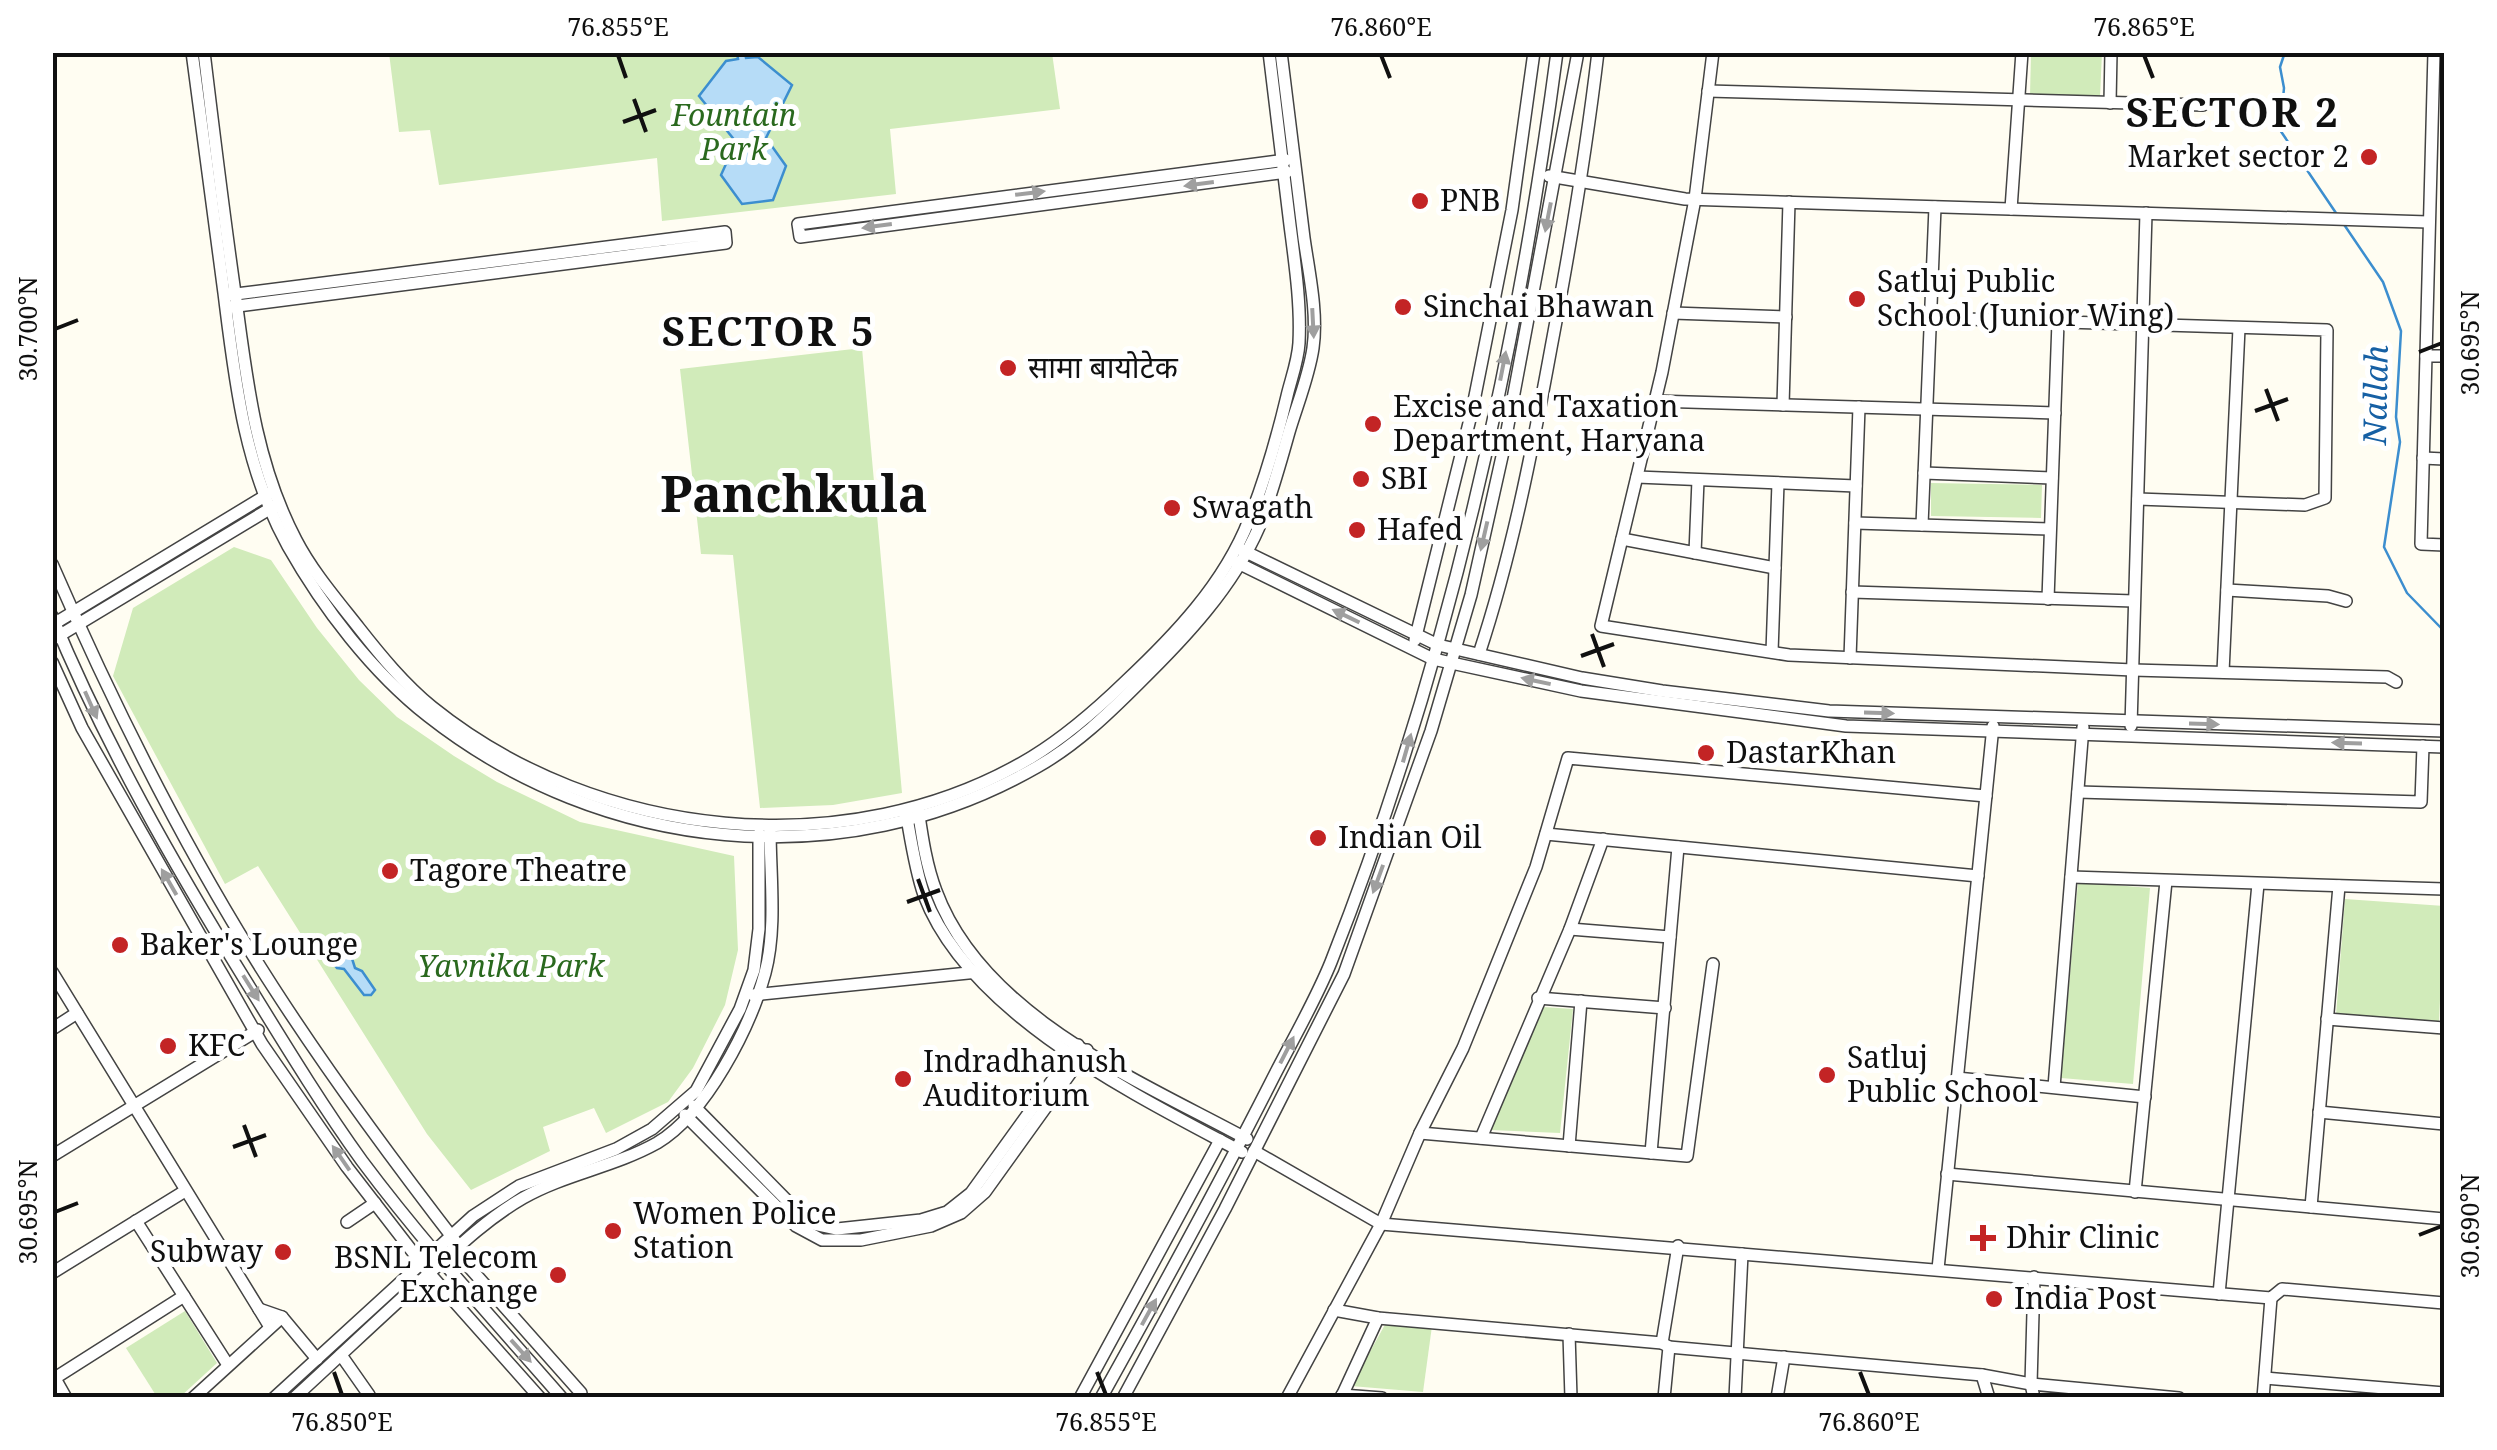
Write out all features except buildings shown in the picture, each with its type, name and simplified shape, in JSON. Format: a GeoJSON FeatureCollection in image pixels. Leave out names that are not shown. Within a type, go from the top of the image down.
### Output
{"type":"FeatureCollection","features":[{"type":"Feature","properties":{"kind":"street"},"geometry":{"type":"LineString","coordinates":[[192,52],[230,301]]}},
{"type":"Feature","properties":{"kind":"street"},"geometry":{"type":"LineString","coordinates":[[204,52],[240,412],[256,478],[272,500],[288,545],[325,603],[385,676],[424,713],[468,745],[536,782],[606,810],[671,828],[740,838],[765,831],[831,834],[882,827],[1032,757],[1090,716],[1156,653],[1237,555],[1314,346],[1311,293],[1268,52]]}},
{"type":"Feature","properties":{"kind":"street"},"geometry":{"type":"LineString","coordinates":[[1281,52],[1289,166]]}},
{"type":"Feature","properties":{"kind":"street"},"geometry":{"type":"LineString","coordinates":[[1412,648],[1472,411],[1512,210],[1534,52]]}},
{"type":"Feature","properties":{"kind":"street"},"geometry":{"type":"LineString","coordinates":[[1102,1398],[1240,1143],[1330,966],[1398,777],[1455,585],[1493,420],[1540,174],[1557,52]]}},
{"type":"Feature","properties":{"kind":"street"},"geometry":{"type":"LineString","coordinates":[[1124,1398],[1344,974],[1431,731],[1471,594],[1503,452],[1578,52]]}},
{"type":"Feature","properties":{"kind":"street"},"geometry":{"type":"LineString","coordinates":[[1479,654],[1520,510],[1582,182],[1598,52]]}},
{"type":"Feature","properties":{"kind":"street"},"geometry":{"type":"LineString","coordinates":[[1713,52],[1695,199],[1673,313],[1601,626],[1772,652],[1850,658],[2387,677],[2396,682]]}},
{"type":"Feature","properties":{"kind":"street"},"geometry":{"type":"LineString","coordinates":[[2011,209],[2022,52]]}},
{"type":"Feature","properties":{"kind":"street"},"geometry":{"type":"LineString","coordinates":[[2110,103],[2111,52]]}},
{"type":"Feature","properties":{"kind":"street"},"geometry":{"type":"LineString","coordinates":[[2434,52],[2439,86],[2428,222],[2420,544],[2444,545]]}},
{"type":"Feature","properties":{"kind":"street"},"geometry":{"type":"LineString","coordinates":[[1708,91],[2203,105]]}},
{"type":"Feature","properties":{"kind":"street"},"geometry":{"type":"LineString","coordinates":[[1289,166],[800,237],[798,224],[1289,166]]}},
{"type":"Feature","properties":{"kind":"street"},"geometry":{"type":"LineString","coordinates":[[1540,174],[1695,199],[2428,222]]}},
{"type":"Feature","properties":{"kind":"street"},"geometry":{"type":"LineString","coordinates":[[1783,405],[1788,202]]}},
{"type":"Feature","properties":{"kind":"street"},"geometry":{"type":"LineString","coordinates":[[1922,525],[1935,206]]}},
{"type":"Feature","properties":{"kind":"street"},"geometry":{"type":"LineString","coordinates":[[2131,729],[2146,213]]}},
{"type":"Feature","properties":{"kind":"street"},"geometry":{"type":"LineString","coordinates":[[230,301],[711,239]]}},
{"type":"Feature","properties":{"kind":"street"},"geometry":{"type":"LineString","coordinates":[[1673,313],[1786,317]]}},
{"type":"Feature","properties":{"kind":"street"},"geometry":{"type":"LineString","coordinates":[[1930,318],[2327,330],[2325,498],[2306,505],[2138,499]]}},
{"type":"Feature","properties":{"kind":"street"},"geometry":{"type":"LineString","coordinates":[[2048,598],[2058,322]]}},
{"type":"Feature","properties":{"kind":"street"},"geometry":{"type":"LineString","coordinates":[[2224,672],[2239,328]]}},
{"type":"Feature","properties":{"kind":"street"},"geometry":{"type":"LineString","coordinates":[[2426,356],[2444,356]]}},
{"type":"Feature","properties":{"kind":"street"},"geometry":{"type":"LineString","coordinates":[[1655,401],[2054,413]]}},
{"type":"Feature","properties":{"kind":"street"},"geometry":{"type":"LineString","coordinates":[[1850,658],[1859,407]]}},
{"type":"Feature","properties":{"kind":"street"},"geometry":{"type":"LineString","coordinates":[[2422,458],[2444,459]]}},
{"type":"Feature","properties":{"kind":"street"},"geometry":{"type":"LineString","coordinates":[[1924,473],[2052,478]]}},
{"type":"Feature","properties":{"kind":"street"},"geometry":{"type":"LineString","coordinates":[[1637,477],[1856,486]]}},
{"type":"Feature","properties":{"kind":"street"},"geometry":{"type":"LineString","coordinates":[[1695,553],[1698,480]]}},
{"type":"Feature","properties":{"kind":"street"},"geometry":{"type":"LineString","coordinates":[[1772,652],[1778,483]]}},
{"type":"Feature","properties":{"kind":"street"},"geometry":{"type":"LineString","coordinates":[[272,500],[55,628],[98,722],[150,818],[271,1022],[361,1159],[438,1256],[562,1398]]}},
{"type":"Feature","properties":{"kind":"street"},"geometry":{"type":"LineString","coordinates":[[1854,523],[2050,529]]}},
{"type":"Feature","properties":{"kind":"street"},"geometry":{"type":"LineString","coordinates":[[1622,539],[1775,568]]}},
{"type":"Feature","properties":{"kind":"street"},"geometry":{"type":"LineString","coordinates":[[1237,555],[1438,645],[1582,678],[1792,707],[1993,724]]}},
{"type":"Feature","properties":{"kind":"street"},"geometry":{"type":"LineString","coordinates":[[1237,555],[1433,659],[1581,691],[1846,726],[2083,727],[2444,746]]}},
{"type":"Feature","properties":{"kind":"street"},"geometry":{"type":"LineString","coordinates":[[52,564],[126,725],[270,983],[319,1058],[455,1241],[470,1268],[581,1392]]}},
{"type":"Feature","properties":{"kind":"street"},"geometry":{"type":"LineString","coordinates":[[2227,590],[2328,596],[2346,601]]}},
{"type":"Feature","properties":{"kind":"street"},"geometry":{"type":"LineString","coordinates":[[1852,592],[2134,601]]}},
{"type":"Feature","properties":{"kind":"street"},"geometry":{"type":"LineString","coordinates":[[52,662],[82,728],[255,1032],[425,1268],[540,1398]]}},
{"type":"Feature","properties":{"kind":"street"},"geometry":{"type":"LineString","coordinates":[[1938,1269],[1993,724]]}},
{"type":"Feature","properties":{"kind":"street"},"geometry":{"type":"LineString","coordinates":[[2054,1087],[2083,727]]}},
{"type":"Feature","properties":{"kind":"street"},"geometry":{"type":"LineString","coordinates":[[2131,729],[2444,732]]}},
{"type":"Feature","properties":{"kind":"street"},"geometry":{"type":"LineString","coordinates":[[2078,792],[2421,802],[2424,746]]}},
{"type":"Feature","properties":{"kind":"street"},"geometry":{"type":"LineString","coordinates":[[1287,1398],[1381,1224],[1420,1133],[1463,1048],[1546,834],[1568,758],[1986,796]]}},
{"type":"Feature","properties":{"kind":"street"},"geometry":{"type":"LineString","coordinates":[[912,812],[924,895],[940,927],[972,972],[1003,1003],[1079,1052],[1220,1140],[1240,1143]]}},
{"type":"Feature","properties":{"kind":"street"},"geometry":{"type":"LineString","coordinates":[[912,812],[936,890],[950,921],[988,973],[1046,1024],[1079,1052],[1381,1224],[2272,1298]]}},
{"type":"Feature","properties":{"kind":"street"},"geometry":{"type":"LineString","coordinates":[[274,1398],[455,1241],[473,1216],[519,1186],[616,1149],[708,1096],[765,972],[770,928],[765,831]]}},
{"type":"Feature","properties":{"kind":"street"},"geometry":{"type":"LineString","coordinates":[[688,1109],[754,970],[765,831]]}},
{"type":"Feature","properties":{"kind":"street"},"geometry":{"type":"LineString","coordinates":[[1546,834],[1978,876]]}},
{"type":"Feature","properties":{"kind":"street"},"geometry":{"type":"LineString","coordinates":[[1480,1138],[1570,929],[1603,839]]}},
{"type":"Feature","properties":{"kind":"street"},"geometry":{"type":"LineString","coordinates":[[1652,1153],[1678,848]]}},
{"type":"Feature","properties":{"kind":"street"},"geometry":{"type":"LineString","coordinates":[[2071,877],[2444,889]]}},
{"type":"Feature","properties":{"kind":"street"},"geometry":{"type":"LineString","coordinates":[[2135,1192],[2166,882]]}},
{"type":"Feature","properties":{"kind":"street"},"geometry":{"type":"LineString","coordinates":[[2219,1294],[2258,884]]}},
{"type":"Feature","properties":{"kind":"street"},"geometry":{"type":"LineString","coordinates":[[2310,1207],[2339,886]]}},
{"type":"Feature","properties":{"kind":"street"},"geometry":{"type":"LineString","coordinates":[[1570,929],[1670,937]]}},
{"type":"Feature","properties":{"kind":"street"},"geometry":{"type":"LineString","coordinates":[[1420,1133],[1687,1156],[1713,964]]}},
{"type":"Feature","properties":{"kind":"street"},"geometry":{"type":"LineString","coordinates":[[52,972],[270,1328]]}},
{"type":"Feature","properties":{"kind":"street"},"geometry":{"type":"LineString","coordinates":[[744,997],[988,973]]}},
{"type":"Feature","properties":{"kind":"street"},"geometry":{"type":"LineString","coordinates":[[1538,998],[1665,1008]]}},
{"type":"Feature","properties":{"kind":"street"},"geometry":{"type":"LineString","coordinates":[[1569,1146],[1581,1001]]}},
{"type":"Feature","properties":{"kind":"street"},"geometry":{"type":"LineString","coordinates":[[52,1029],[77,1013]]}},
{"type":"Feature","properties":{"kind":"street"},"geometry":{"type":"LineString","coordinates":[[2328,1019],[2444,1028]]}},
{"type":"Feature","properties":{"kind":"street"},"geometry":{"type":"LineString","coordinates":[[52,1156],[271,1022]]}},
{"type":"Feature","properties":{"kind":"street"},"geometry":{"type":"LineString","coordinates":[[688,1109],[796,1226],[822,1240],[862,1240],[931,1226],[960,1213],[986,1192],[1079,1052]]}},
{"type":"Feature","properties":{"kind":"street"},"geometry":{"type":"LineString","coordinates":[[1957,1078],[2145,1096]]}},
{"type":"Feature","properties":{"kind":"street"},"geometry":{"type":"LineString","coordinates":[[2319,1112],[2444,1124]]}},
{"type":"Feature","properties":{"kind":"street"},"geometry":{"type":"LineString","coordinates":[[1080,1398],[1220,1140]]}},
{"type":"Feature","properties":{"kind":"street"},"geometry":{"type":"LineString","coordinates":[[1947,1174],[2444,1218]]}},
{"type":"Feature","properties":{"kind":"street"},"geometry":{"type":"LineString","coordinates":[[52,1273],[185,1191]]}},
{"type":"Feature","properties":{"kind":"street"},"geometry":{"type":"LineString","coordinates":[[347,1222],[375,1203]]}},
{"type":"Feature","properties":{"kind":"street"},"geometry":{"type":"LineString","coordinates":[[136,1222],[228,1365]]}},
{"type":"Feature","properties":{"kind":"street"},"geometry":{"type":"LineString","coordinates":[[1664,1398],[1665,1345],[1678,1246]]}},
{"type":"Feature","properties":{"kind":"street"},"geometry":{"type":"LineString","coordinates":[[1734,1398],[1742,1254]]}},
{"type":"Feature","properties":{"kind":"street"},"geometry":{"type":"LineString","coordinates":[[294,1398],[425,1268]]}},
{"type":"Feature","properties":{"kind":"street"},"geometry":{"type":"LineString","coordinates":[[2032,1391],[2034,1278]]}},
{"type":"Feature","properties":{"kind":"street"},"geometry":{"type":"LineString","coordinates":[[2263,1398],[2272,1298],[2282,1288],[2444,1302]]}},
{"type":"Feature","properties":{"kind":"street"},"geometry":{"type":"LineString","coordinates":[[66,1398],[54,1376],[184,1296]]}},
{"type":"Feature","properties":{"kind":"street"},"geometry":{"type":"LineString","coordinates":[[259,1309],[282,1317],[316,1359]]}},
{"type":"Feature","properties":{"kind":"street"},"geometry":{"type":"LineString","coordinates":[[1334,1310],[1378,1318],[1982,1375],[2032,1391],[2179,1398]]}},
{"type":"Feature","properties":{"kind":"street"},"geometry":{"type":"LineString","coordinates":[[192,1398],[282,1317]]}},
{"type":"Feature","properties":{"kind":"street"},"geometry":{"type":"LineString","coordinates":[[1378,1318],[1341,1396],[1382,1398]]}},
{"type":"Feature","properties":{"kind":"street"},"geometry":{"type":"LineString","coordinates":[[1569,1334],[1571,1398]]}},
{"type":"Feature","properties":{"kind":"street"},"geometry":{"type":"LineString","coordinates":[[341,1355],[368,1395],[366,1398]]}},
{"type":"Feature","properties":{"kind":"street"},"geometry":{"type":"LineString","coordinates":[[1777,1398],[1784,1357]]}},
{"type":"Feature","properties":{"kind":"street"},"geometry":{"type":"LineString","coordinates":[[1982,1375],[1989,1398]]}},
{"type":"Feature","properties":{"kind":"street"},"geometry":{"type":"LineString","coordinates":[[2265,1378],[2444,1393]]}},
{"type":"Feature","properties":{"kind":"green space","name":"Fountain Park"},"geometry":{"type":"Polygon","coordinates":[[[389,53],[1052,53],[1060,109],[890,129],[896,194],[662,221],[657,158],[439,185],[430,130],[399,132],[389,53]]]}},
{"type":"Feature","properties":{"kind":"green space"},"geometry":{"type":"Polygon","coordinates":[[[2031,53],[2102,53],[2100,97],[2030,95],[2031,53]]]}},
{"type":"Feature","properties":{"kind":"green space"},"geometry":{"type":"Polygon","coordinates":[[[862,348],[902,793],[833,805],[760,808],[733,555],[701,554],[680,369],[862,348]]]}},
{"type":"Feature","properties":{"kind":"green space"},"geometry":{"type":"Polygon","coordinates":[[[1931,483],[2042,485],[2041,518],[1931,516],[1931,483]]]}},
{"type":"Feature","properties":{"kind":"green space","name":"Yavnika Park"},"geometry":{"type":"Polygon","coordinates":[[[234,547],[271,560],[317,628],[359,680],[397,717],[454,756],[497,782],[580,822],[734,856],[738,950],[725,1005],[693,1068],[668,1102],[606,1133],[594,1108],[543,1127],[550,1151],[471,1190],[427,1134],[258,866],[225,884],[113,676],[133,608],[234,547]]]}},
{"type":"Feature","properties":{"kind":"green space"},"geometry":{"type":"Polygon","coordinates":[[[2078,882],[2150,888],[2133,1084],[2061,1078],[2078,882]]]}},
{"type":"Feature","properties":{"kind":"green space"},"geometry":{"type":"Polygon","coordinates":[[[2345,899],[2444,906],[2439,1023],[2336,1015],[2345,899]]]}},
{"type":"Feature","properties":{"kind":"green space"},"geometry":{"type":"Polygon","coordinates":[[[1543,1007],[1573,1009],[1560,1133],[1491,1130],[1543,1007]]]}},
{"type":"Feature","properties":{"kind":"green space"},"geometry":{"type":"Polygon","coordinates":[[[185,1311],[217,1363],[180,1397],[157,1397],[126,1348],[185,1311]]]}},
{"type":"Feature","properties":{"kind":"green space"},"geometry":{"type":"Polygon","coordinates":[[[1387,1321],[1432,1326],[1423,1392],[1351,1386],[1387,1321]]]}},
{"type":"Feature","properties":{"kind":"water"},"geometry":{"type":"Polygon","coordinates":[[[737,53],[745,53],[746,58],[758,57],[792,85],[766,138],[786,166],[773,200],[742,204],[721,175],[736,142],[699,96],[726,61],[738,59],[737,53]]]}},
{"type":"Feature","properties":{"kind":"water"},"geometry":{"type":"Polygon","coordinates":[[[343,946],[349,949],[355,968],[362,971],[375,990],[371,995],[364,995],[344,969],[332,962],[334,950],[343,946]]]}},
{"type":"Feature","properties":{"kind":"waterway","name":"Nallah"},"geometry":{"type":"LineString","coordinates":[[2285,52],[2280,67],[2284,88],[2280,130],[2336,213]]}},
{"type":"Feature","properties":{"kind":"waterway","name":"Nallah"},"geometry":{"type":"LineString","coordinates":[[2343,223],[2383,282],[2401,331],[2396,417],[2400,442],[2384,547],[2407,593],[2444,631]]}},
{"type":"Feature","properties":{"kind":"place","name":"Market sector 2"},"geometry":{"type":"Point","coordinates":[2369,157]}},
{"type":"Feature","properties":{"kind":"place","name":"PNB"},"geometry":{"type":"Point","coordinates":[1420,201]}},
{"type":"Feature","properties":{"kind":"place","name":"Satluj Public School (Junior Wing)"},"geometry":{"type":"Point","coordinates":[1857,299]}},
{"type":"Feature","properties":{"kind":"place","name":"Sinchai Bhawan"},"geometry":{"type":"Point","coordinates":[1403,307]}},
{"type":"Feature","properties":{"kind":"place","name":"सामा बायोटेक"},"geometry":{"type":"Point","coordinates":[1008,368]}},
{"type":"Feature","properties":{"kind":"place","name":"Excise and Taxation Department, Haryana"},"geometry":{"type":"Point","coordinates":[1373,424]}},
{"type":"Feature","properties":{"kind":"place","name":"SBI"},"geometry":{"type":"Point","coordinates":[1361,479]}},
{"type":"Feature","properties":{"kind":"place","name":"Swagath"},"geometry":{"type":"Point","coordinates":[1172,508]}},
{"type":"Feature","properties":{"kind":"place","name":"Hafed"},"geometry":{"type":"Point","coordinates":[1357,530]}},
{"type":"Feature","properties":{"kind":"place","name":"DastarKhan"},"geometry":{"type":"Point","coordinates":[1706,753]}},
{"type":"Feature","properties":{"kind":"place","name":"Indian Oil"},"geometry":{"type":"Point","coordinates":[1318,838]}},
{"type":"Feature","properties":{"kind":"place","name":"Tagore Theatre"},"geometry":{"type":"Point","coordinates":[390,871]}},
{"type":"Feature","properties":{"kind":"place","name":"Baker's Lounge"},"geometry":{"type":"Point","coordinates":[120,945]}},
{"type":"Feature","properties":{"kind":"place","name":"KFC"},"geometry":{"type":"Point","coordinates":[168,1046]}},
{"type":"Feature","properties":{"kind":"place","name":"Satluj Public School"},"geometry":{"type":"Point","coordinates":[1827,1075]}},
{"type":"Feature","properties":{"kind":"place","name":"Indradhanush Auditorium"},"geometry":{"type":"Point","coordinates":[903,1079]}},
{"type":"Feature","properties":{"kind":"place","name":"Women Police Station"},"geometry":{"type":"Point","coordinates":[613,1231]}},
{"type":"Feature","properties":{"kind":"place","name":"Dhir Clinic"},"geometry":{"type":"Point","coordinates":[1983,1238]}},
{"type":"Feature","properties":{"kind":"place","name":"Subway"},"geometry":{"type":"Point","coordinates":[283,1252]}},
{"type":"Feature","properties":{"kind":"place","name":"BSNL Telecom Exchange"},"geometry":{"type":"Point","coordinates":[558,1275]}},
{"type":"Feature","properties":{"kind":"place","name":"India Post"},"geometry":{"type":"Point","coordinates":[1994,1299]}},
{"type":"Feature","properties":{"kind":"district","name":"SECTOR 2"},"geometry":{"type":"Point","coordinates":[2233,113]}},
{"type":"Feature","properties":{"kind":"district","name":"SECTOR 5"},"geometry":{"type":"Point","coordinates":[769,332]}},
{"type":"Feature","properties":{"kind":"district","name":"Panchkula"},"geometry":{"type":"Point","coordinates":[794,494]}}]}
